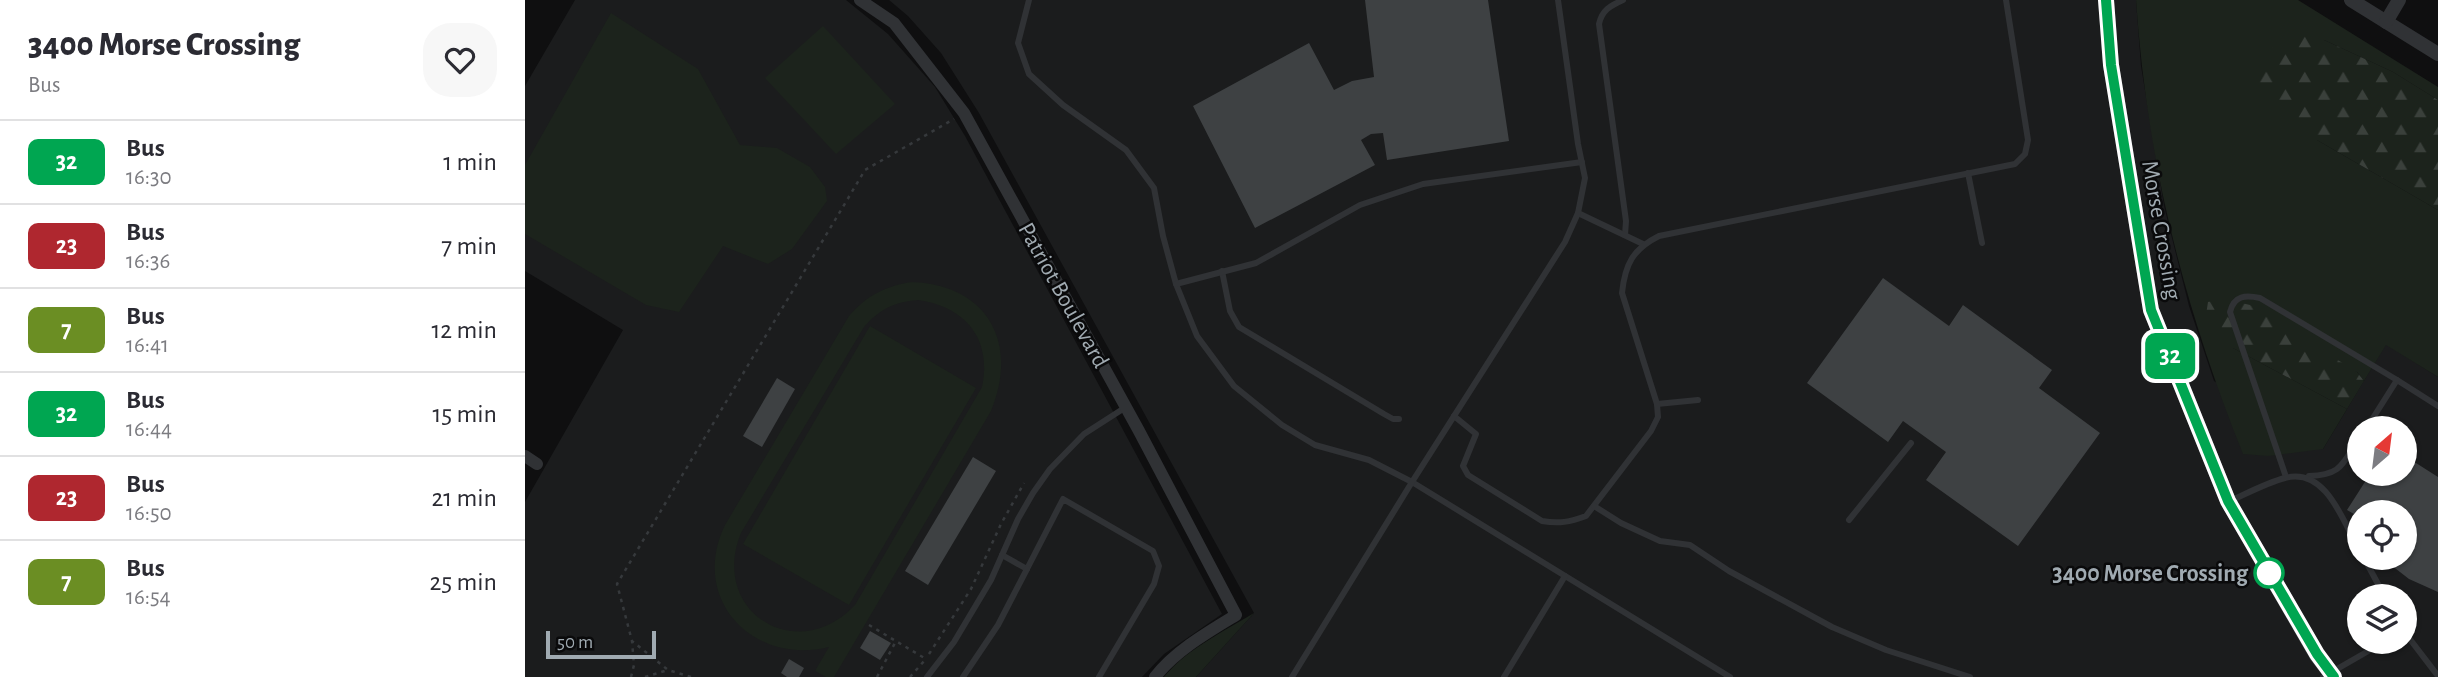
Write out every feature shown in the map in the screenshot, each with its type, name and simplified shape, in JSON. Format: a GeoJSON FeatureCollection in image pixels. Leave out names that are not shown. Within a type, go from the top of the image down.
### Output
{"type":"FeatureCollection","features":[{"type":"Feature","properties":{"kind":"main road","name":"Morse Crossing"},"geometry":{"type":"LineString","coordinates":[[2106,0],[2111,65],[2151,310],[2228,501],[2330,676]]}},
{"type":"Feature","properties":{"kind":"street","name":"Patriot Boulevard"},"geometry":{"type":"LineString","coordinates":[[860,0],[894,23],[964,113],[1126,407],[1236,615],[1162,667],[1155,677]]}},
{"type":"Feature","properties":{"kind":"street"},"geometry":{"type":"LineString","coordinates":[[2351,0],[2438,54]]}},
{"type":"Feature","properties":{"kind":"street"},"geometry":{"type":"LineString","coordinates":[[2386,22],[2399,0]]}},
{"type":"Feature","properties":{"kind":"street"},"geometry":{"type":"LineString","coordinates":[[525,456],[537,464]]}},
{"type":"Feature","properties":{"kind":"lane"},"geometry":{"type":"LineString","coordinates":[[1029,0],[1018,43],[1030,74],[1063,105],[1126,150],[1154,188],[1176,284],[1197,336],[1234,386],[1282,425],[1315,445],[1369,460],[1412,482],[1730,677]]}},
{"type":"Feature","properties":{"kind":"lane"},"geometry":{"type":"LineString","coordinates":[[1292,677],[1565,242],[1578,213],[1585,178],[1558,0]]}},
{"type":"Feature","properties":{"kind":"lane"},"geometry":{"type":"LineString","coordinates":[[1623,0],[1606,8],[1599,24],[1626,221],[1625,235]]}},
{"type":"Feature","properties":{"kind":"lane"},"geometry":{"type":"LineString","coordinates":[[1454,416],[1476,434],[1463,466],[1468,475],[1542,521],[1571,522],[1586,516],[1651,431],[1658,417],[1657,404],[1622,293],[1624,274],[1643,244],[1659,236],[2015,164],[2025,154],[2028,140],[2006,0]]}},
{"type":"Feature","properties":{"kind":"lane"},"geometry":{"type":"LineString","coordinates":[[1176,284],[1256,264],[1360,205],[1423,184],[1582,162]]}},
{"type":"Feature","properties":{"kind":"lane"},"geometry":{"type":"LineString","coordinates":[[1968,173],[1982,243]]}},
{"type":"Feature","properties":{"kind":"lane"},"geometry":{"type":"LineString","coordinates":[[1578,213],[1643,244]]}},
{"type":"Feature","properties":{"kind":"lane"},"geometry":{"type":"LineString","coordinates":[[1222,271],[1230,311],[1239,327],[1384,414],[1399,419]]}},
{"type":"Feature","properties":{"kind":"lane"},"geometry":{"type":"LineString","coordinates":[[2286,477],[2230,312],[2239,297],[2248,295],[2260,298],[2438,405]]}},
{"type":"Feature","properties":{"kind":"lane"},"geometry":{"type":"LineString","coordinates":[[2373,416],[2397,380]]}},
{"type":"Feature","properties":{"kind":"lane"},"geometry":{"type":"LineString","coordinates":[[1657,404],[1698,400]]}},
{"type":"Feature","properties":{"kind":"lane"},"geometry":{"type":"LineString","coordinates":[[927,677],[954,642],[992,580],[1018,519],[1050,469],[1084,435],[1126,407]]}},
{"type":"Feature","properties":{"kind":"lane"},"geometry":{"type":"LineString","coordinates":[[1849,520],[1911,443]]}},
{"type":"Feature","properties":{"kind":"lane"},"geometry":{"type":"LineString","coordinates":[[2228,501],[2286,477],[2323,476],[2338,470],[2347,457]]}},
{"type":"Feature","properties":{"kind":"lane"},"geometry":{"type":"LineString","coordinates":[[2307,477],[2323,487],[2347,529]]}},
{"type":"Feature","properties":{"kind":"lane"},"geometry":{"type":"LineString","coordinates":[[963,677],[998,625],[1063,499],[1153,551],[1159,566],[1154,584],[1099,677]]}},
{"type":"Feature","properties":{"kind":"lane"},"geometry":{"type":"LineString","coordinates":[[1594,506],[1621,523],[1660,541],[1690,545],[1729,571],[1832,627],[1885,650],[1970,677]]}},
{"type":"Feature","properties":{"kind":"lane"},"geometry":{"type":"LineString","coordinates":[[1002,555],[1027,569]]}},
{"type":"Feature","properties":{"kind":"lane"},"geometry":{"type":"LineString","coordinates":[[1504,677],[1565,576]]}},
{"type":"Feature","properties":{"kind":"lane"},"geometry":{"type":"LineString","coordinates":[[2417,650],[2438,676]]}},
{"type":"Feature","properties":{"kind":"lane"},"geometry":{"type":"LineString","coordinates":[[2330,676],[2365,654]]}},
{"type":"Feature","properties":{"kind":"path"},"geometry":{"type":"LineString","coordinates":[[631,677],[634,665],[632,641],[617,584],[865,170],[964,113]]}},
{"type":"Feature","properties":{"kind":"path"},"geometry":{"type":"LineString","coordinates":[[910,677],[926,659],[971,589],[1001,524],[1024,483]]}},
{"type":"Feature","properties":{"kind":"path"},"geometry":{"type":"LineString","coordinates":[[869,625],[926,659]]}},
{"type":"Feature","properties":{"kind":"path"},"geometry":{"type":"LineString","coordinates":[[632,641],[668,670],[690,677]]}},
{"type":"Feature","properties":{"kind":"path"},"geometry":{"type":"LineString","coordinates":[[877,677],[896,641]]}},
{"type":"Feature","properties":{"kind":"path"},"geometry":{"type":"LineString","coordinates":[[645,677],[668,670]]}},
{"type":"Feature","properties":{"kind":"shaded area"},"geometry":{"type":"Polygon","coordinates":[[[575,0],[846,0],[888,34],[935,87],[965,136],[1222,614],[1164,654],[1142,677],[525,677],[525,502],[623,330],[525,271],[525,86],[575,0]]]}},
{"type":"Feature","properties":{"kind":"shaded area"},"geometry":{"type":"Polygon","coordinates":[[[889,0],[2136,0],[2141,66],[2164,206],[2189,306],[2214,381],[2323,449],[2386,344],[2438,377],[2438,677],[1196,677],[1254,613],[979,113],[941,53],[908,16],[889,0]]]}},
{"type":"Feature","properties":{"kind":"green space"},"geometry":{"type":"Polygon","coordinates":[[[2136,0],[2298,0],[2438,87],[2438,100],[2393,72],[2324,40],[2317,140],[2438,210],[2438,377],[2386,345],[2364,381],[2357,372],[2233,348],[2347,409],[2323,449],[2268,456],[2243,454],[2203,343],[2171,232],[2149,118],[2136,0]]]}},
{"type":"Feature","properties":{"kind":"green space"},"geometry":{"type":"Polygon","coordinates":[[[611,13],[698,69],[740,145],[777,148],[810,167],[825,187],[827,201],[792,249],[768,264],[723,246],[679,312],[646,305],[525,234],[525,165],[611,13]]]}},
{"type":"Feature","properties":{"kind":"green space"},"geometry":{"type":"Polygon","coordinates":[[[823,26],[895,104],[836,154],[765,78],[823,26]]]}},
{"type":"Feature","properties":{"kind":"green space"},"geometry":{"type":"Polygon","coordinates":[[[2292,33],[2324,40],[2393,72],[2438,100],[2438,210],[2317,140],[2258,99],[2251,75],[2261,56],[2292,33]]]}},
{"type":"Feature","properties":{"kind":"green space"},"geometry":{"type":"Polygon","coordinates":[[[912,282],[938,286],[960,294],[978,306],[991,322],[998,341],[1001,363],[999,386],[991,411],[834,677],[826,677],[815,671],[829,647],[801,650],[776,646],[753,636],[735,621],[722,601],[715,578],[716,552],[725,525],[849,316],[870,297],[912,282]],[[918,300],[895,305],[876,315],[864,327],[741,533],[734,561],[737,586],[748,606],[764,622],[785,630],[808,631],[832,623],[855,605],[982,387],[983,354],[979,340],[962,318],[935,304],[918,300]]]}},
{"type":"Feature","properties":{"kind":"green space"},"geometry":{"type":"Polygon","coordinates":[[[2224,299],[2250,305],[2357,372],[2364,381],[2347,409],[2233,348],[2206,315],[2208,302],[2224,299]]]}},
{"type":"Feature","properties":{"kind":"green space"},"geometry":{"type":"Polygon","coordinates":[[[870,326],[976,388],[849,605],[743,544],[870,326]]]}},
{"type":"Feature","properties":{"kind":"green space"},"geometry":{"type":"Polygon","coordinates":[[[1254,613],[1196,677],[1164,677],[1194,649],[1254,613]]]}},
{"type":"Feature","properties":{"kind":"building"},"geometry":{"type":"Polygon","coordinates":[[[1365,0],[1488,0],[1509,141],[1387,160],[1383,133],[1371,134],[1361,140],[1375,165],[1255,228],[1193,106],[1309,43],[1334,90],[1352,81],[1374,77],[1365,0]]]}},
{"type":"Feature","properties":{"kind":"building"},"geometry":{"type":"Polygon","coordinates":[[[1883,278],[1949,326],[1963,305],[2052,370],[2039,388],[2100,433],[2018,546],[1926,480],[1946,452],[1903,421],[1888,442],[1807,383],[1883,278]]]}},
{"type":"Feature","properties":{"kind":"building"},"geometry":{"type":"Polygon","coordinates":[[[777,378],[795,389],[762,447],[743,436],[777,378]]]}},
{"type":"Feature","properties":{"kind":"building"},"geometry":{"type":"Polygon","coordinates":[[[973,457],[996,471],[928,585],[905,571],[973,457]]]}},
{"type":"Feature","properties":{"kind":"building"},"geometry":{"type":"Polygon","coordinates":[[[2417,464],[2438,477],[2438,592],[2409,579],[2397,570],[2417,570],[2417,500],[2353,500],[2362,486],[2417,486],[2417,464]]]}},
{"type":"Feature","properties":{"kind":"building"},"geometry":{"type":"Polygon","coordinates":[[[870,631],[891,643],[880,660],[860,648],[870,631]]]}},
{"type":"Feature","properties":{"kind":"building"},"geometry":{"type":"Polygon","coordinates":[[[789,659],[804,668],[799,677],[787,677],[781,673],[789,659]]]}},
{"type":"Feature","properties":{"kind":"bus line","name":"32"},"geometry":{"type":"LineString","coordinates":[[2106,0],[2111,65],[2151,310],[2228,501],[2317,654],[2334,677]]}},
{"type":"Feature","properties":{"kind":"place","name":"3400 Morse Crossing"},"geometry":{"type":"Point","coordinates":[2269,573]}}]}
